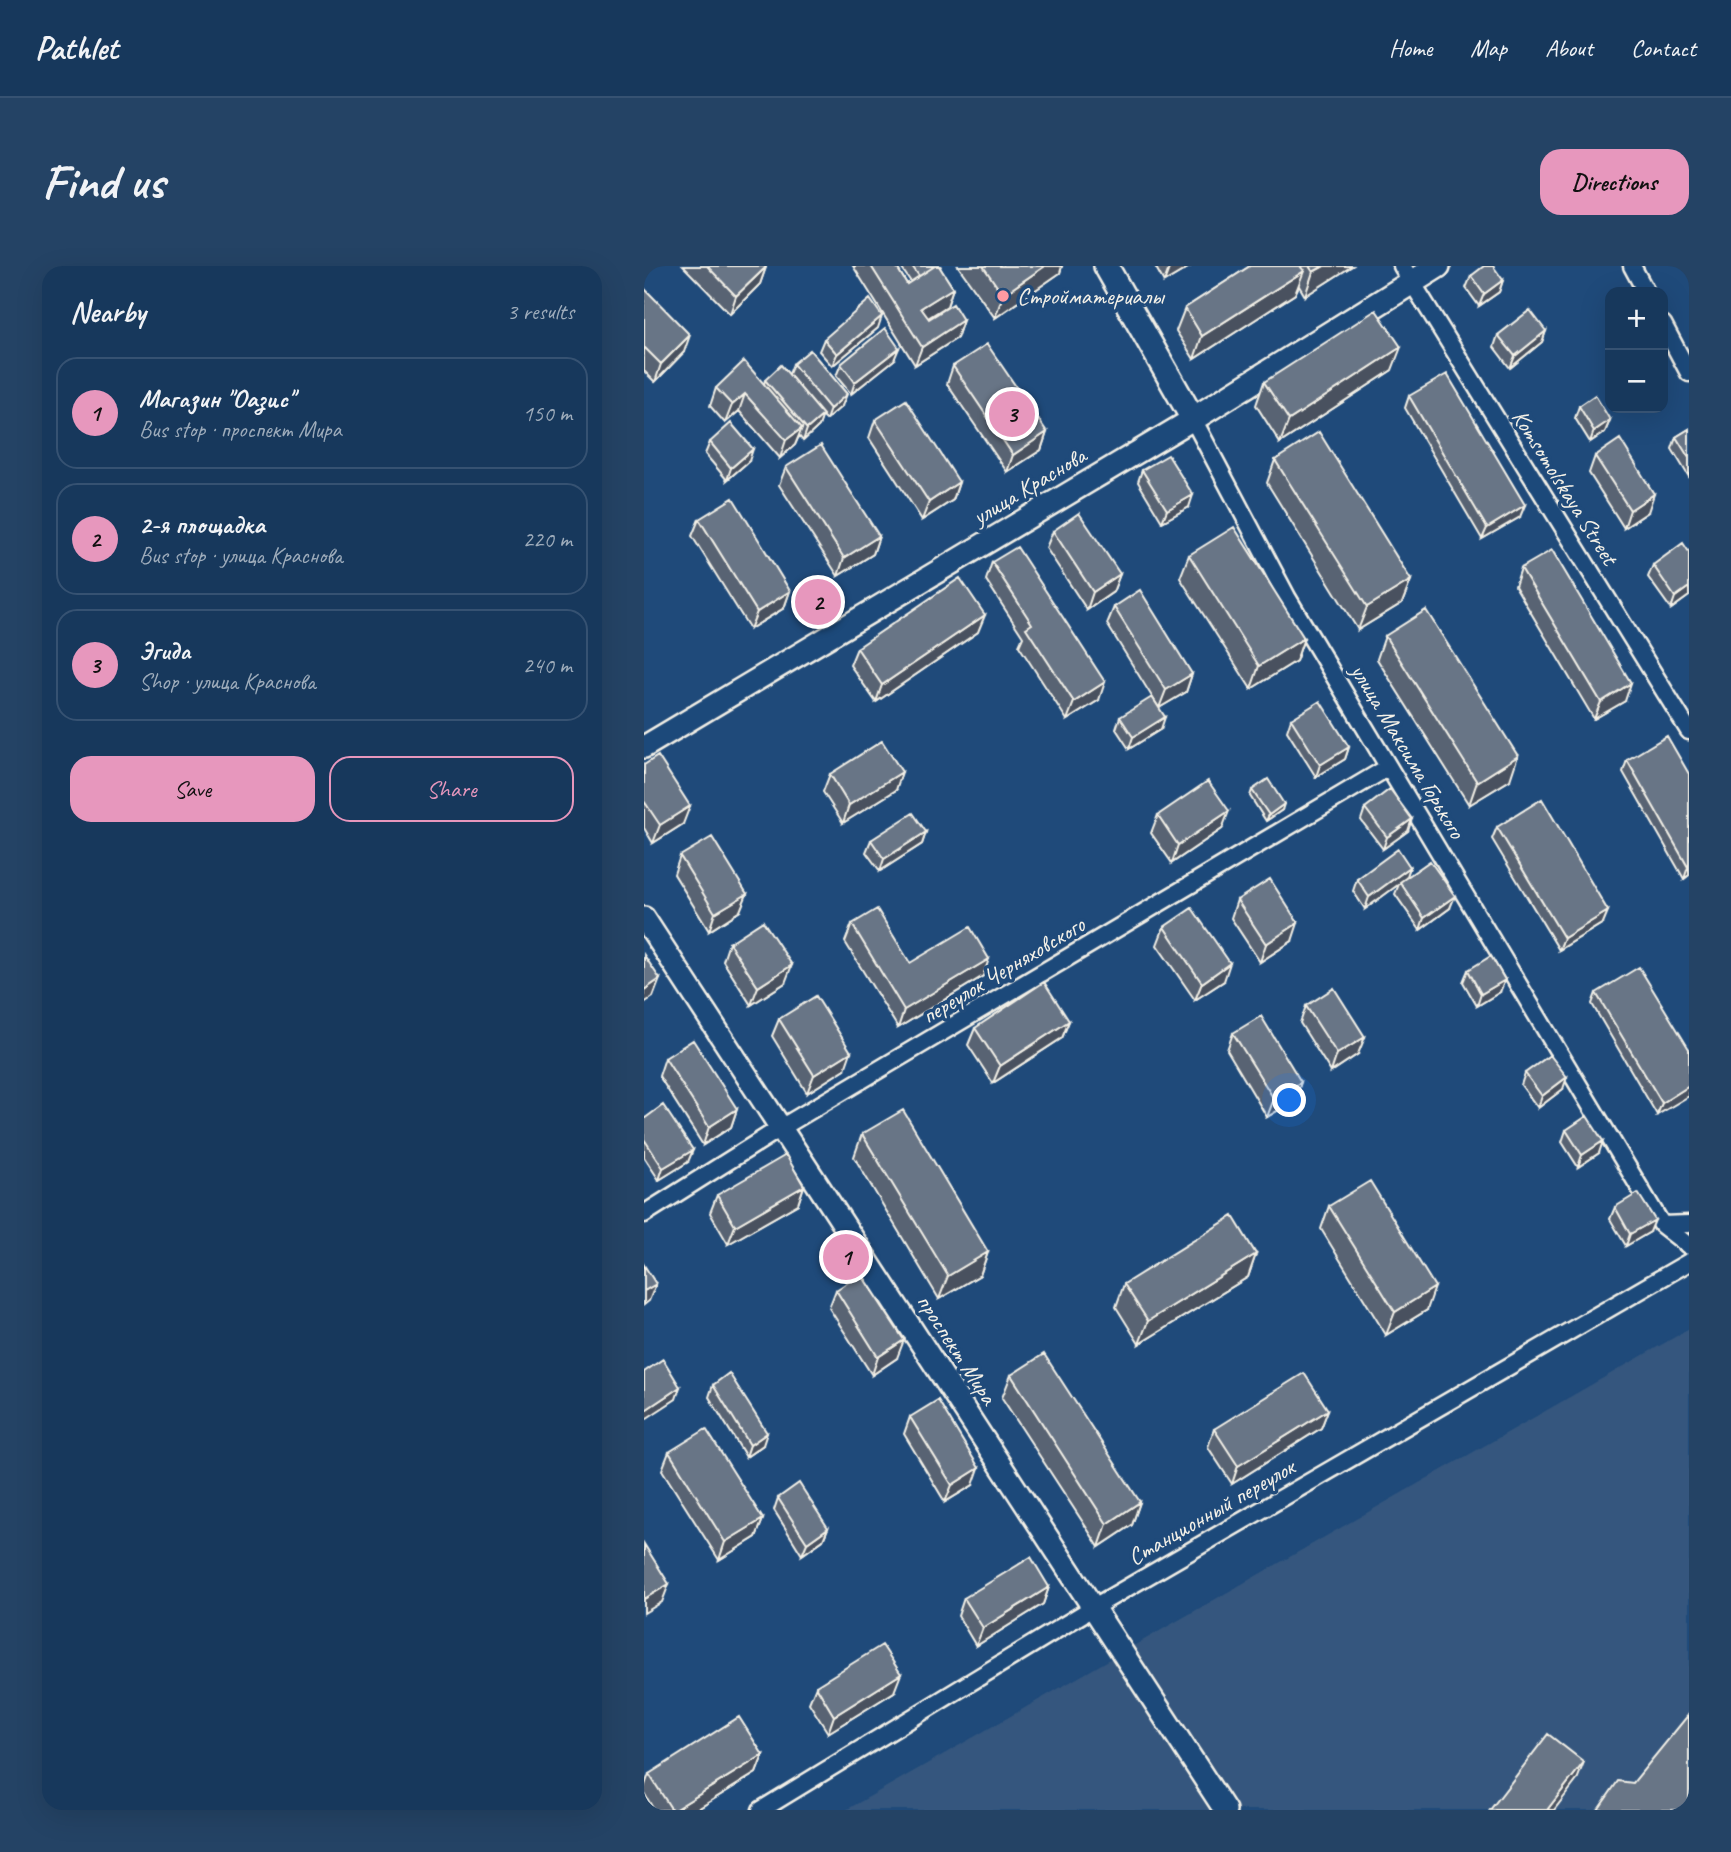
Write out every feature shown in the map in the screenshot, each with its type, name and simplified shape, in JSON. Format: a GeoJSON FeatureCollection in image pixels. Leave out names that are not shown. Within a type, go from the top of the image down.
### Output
{"type":"FeatureCollection","features":[{"type":"Feature","properties":{"kind":"main road","name":"улица Максима Горького"},"geometry":{"type":"LineString","coordinates":[[1106,266],[1193,419]]}},
{"type":"Feature","properties":{"kind":"main road","name":"улица Краснова"},"geometry":{"type":"LineString","coordinates":[[1193,419],[1406,274],[1438,266]]}},
{"type":"Feature","properties":{"kind":"street"},"geometry":{"type":"LineString","coordinates":[[1632,266],[1643,287]]}},
{"type":"Feature","properties":{"kind":"street","name":"Komsomolskaya Street"},"geometry":{"type":"LineString","coordinates":[[1406,274],[1689,731]]}},
{"type":"Feature","properties":{"kind":"street"},"geometry":{"type":"LineString","coordinates":[[1668,333],[1689,373]]}},
{"type":"Feature","properties":{"kind":"street","name":"улица Краснова"},"geometry":{"type":"LineString","coordinates":[[644,747],[1193,419]]}},
{"type":"Feature","properties":{"kind":"street","name":"улица Максима Горького"},"geometry":{"type":"LineString","coordinates":[[1193,419],[1287,597],[1387,768],[1662,1225],[1689,1246]]}},
{"type":"Feature","properties":{"kind":"street","name":"переулок Черняховского"},"geometry":{"type":"LineString","coordinates":[[644,1214],[779,1129],[1387,768]]}},
{"type":"Feature","properties":{"kind":"street","name":"проспект Мира"},"geometry":{"type":"LineString","coordinates":[[644,918],[1225,1810]]}},
{"type":"Feature","properties":{"kind":"street"},"geometry":{"type":"LineString","coordinates":[[1662,1225],[1689,1224]]}},
{"type":"Feature","properties":{"kind":"street","name":"Станционный переулок"},"geometry":{"type":"LineString","coordinates":[[761,1810],[1094,1607],[1689,1262]]}},
{"type":"Feature","properties":{"kind":"shaded area"},"geometry":{"type":"Polygon","coordinates":[[[1689,1329],[1689,1810],[846,1810],[1689,1329]]]}},
{"type":"Feature","properties":{"kind":"building"},"geometry":{"type":"Polygon","coordinates":[[[707,266],[766,266],[766,267],[736,296],[707,266]]]}},
{"type":"Feature","properties":{"kind":"building"},"geometry":{"type":"Polygon","coordinates":[[[871,266],[896,266],[907,284],[939,266],[953,288],[921,308],[929,319],[953,304],[963,320],[922,347],[871,266]]]}},
{"type":"Feature","properties":{"kind":"building"},"geometry":{"type":"Polygon","coordinates":[[[912,266],[935,266],[919,276],[912,266]]]}},
{"type":"Feature","properties":{"kind":"building"},"geometry":{"type":"Polygon","coordinates":[[[983,266],[1045,266],[1003,295],[983,266]]]}},
{"type":"Feature","properties":{"kind":"building"},"geometry":{"type":"Polygon","coordinates":[[[1250,266],[1300,266],[1304,271],[1202,336],[1185,308],[1250,266]]]}},
{"type":"Feature","properties":{"kind":"building"},"geometry":{"type":"Polygon","coordinates":[[[1309,266],[1324,266],[1313,272],[1309,266]]]}},
{"type":"Feature","properties":{"kind":"building"},"geometry":{"type":"Polygon","coordinates":[[[1484,266],[1493,266],[1503,280],[1484,294],[1471,276],[1484,266]]]}},
{"type":"Feature","properties":{"kind":"building"},"geometry":{"type":"Polygon","coordinates":[[[644,288],[690,335],[661,364],[644,347],[644,288]]]}},
{"type":"Feature","properties":{"kind":"building"},"geometry":{"type":"Polygon","coordinates":[[[870,299],[882,316],[837,354],[824,339],[870,299]]]}},
{"type":"Feature","properties":{"kind":"building"},"geometry":{"type":"Polygon","coordinates":[[[1376,310],[1401,347],[1289,420],[1264,382],[1376,310]]]}},
{"type":"Feature","properties":{"kind":"building"},"geometry":{"type":"Polygon","coordinates":[[[1530,310],[1546,331],[1515,356],[1498,335],[1530,310]]]}},
{"type":"Feature","properties":{"kind":"building"},"geometry":{"type":"Polygon","coordinates":[[[885,328],[899,348],[855,382],[841,364],[885,328]]]}},
{"type":"Feature","properties":{"kind":"building"},"geometry":{"type":"Polygon","coordinates":[[[987,344],[1047,432],[1013,455],[953,366],[987,344]]]}},
{"type":"Feature","properties":{"kind":"building"},"geometry":{"type":"Polygon","coordinates":[[[810,350],[847,394],[830,409],[793,364],[810,350]]]}},
{"type":"Feature","properties":{"kind":"building"},"geometry":{"type":"Polygon","coordinates":[[[744,361],[802,428],[786,440],[745,394],[732,405],[716,388],[744,361]]]}},
{"type":"Feature","properties":{"kind":"building"},"geometry":{"type":"Polygon","coordinates":[[[781,365],[823,415],[807,429],[765,380],[781,365]]]}},
{"type":"Feature","properties":{"kind":"building"},"geometry":{"type":"Polygon","coordinates":[[[1447,374],[1525,505],[1487,528],[1409,396],[1447,374]]]}},
{"type":"Feature","properties":{"kind":"building"},"geometry":{"type":"Polygon","coordinates":[[[1595,395],[1610,420],[1594,431],[1579,406],[1595,395]]]}},
{"type":"Feature","properties":{"kind":"building"},"geometry":{"type":"Polygon","coordinates":[[[906,400],[959,482],[929,502],[875,420],[906,400]]]}},
{"type":"Feature","properties":{"kind":"building"},"geometry":{"type":"Polygon","coordinates":[[[731,423],[753,449],[731,468],[710,442],[731,423]]]}},
{"type":"Feature","properties":{"kind":"building"},"geometry":{"type":"Polygon","coordinates":[[[1689,429],[1689,458],[1676,437],[1689,429]]]}},
{"type":"Feature","properties":{"kind":"building"},"geometry":{"type":"Polygon","coordinates":[[[1319,432],[1411,580],[1367,607],[1275,460],[1319,432]]]}},
{"type":"Feature","properties":{"kind":"building"},"geometry":{"type":"Polygon","coordinates":[[[1620,439],[1654,494],[1630,510],[1595,456],[1620,439]]]}},
{"type":"Feature","properties":{"kind":"building"},"geometry":{"type":"Polygon","coordinates":[[[821,445],[879,536],[844,558],[786,467],[821,445]]]}},
{"type":"Feature","properties":{"kind":"building"},"geometry":{"type":"Polygon","coordinates":[[[1168,455],[1193,495],[1167,510],[1142,470],[1168,455]]]}},
{"type":"Feature","properties":{"kind":"building"},"geometry":{"type":"Polygon","coordinates":[[[733,498],[790,591],[757,612],[699,519],[733,498]]]}},
{"type":"Feature","properties":{"kind":"building"},"geometry":{"type":"Polygon","coordinates":[[[1079,513],[1120,574],[1093,592],[1053,531],[1079,513]]]}},
{"type":"Feature","properties":{"kind":"building"},"geometry":{"type":"Polygon","coordinates":[[[1234,527],[1304,638],[1259,666],[1189,555],[1234,527]]]}},
{"type":"Feature","properties":{"kind":"building"},"geometry":{"type":"Polygon","coordinates":[[[1683,543],[1689,552],[1689,587],[1675,597],[1653,565],[1683,543]]]}},
{"type":"Feature","properties":{"kind":"building"},"geometry":{"type":"Polygon","coordinates":[[[1017,547],[1105,682],[1074,702],[1026,628],[1032,624],[992,562],[1017,547]]]}},
{"type":"Feature","properties":{"kind":"building"},"geometry":{"type":"Polygon","coordinates":[[[1552,550],[1631,683],[1601,702],[1521,568],[1552,550]]]}},
{"type":"Feature","properties":{"kind":"building"},"geometry":{"type":"Polygon","coordinates":[[[960,578],[985,615],[882,685],[857,648],[960,578]]]}},
{"type":"Feature","properties":{"kind":"building"},"geometry":{"type":"Polygon","coordinates":[[[1140,590],[1192,674],[1166,690],[1114,607],[1140,590]]]}},
{"type":"Feature","properties":{"kind":"building"},"geometry":{"type":"Polygon","coordinates":[[[1426,610],[1518,756],[1477,782],[1385,636],[1426,610]]]}},
{"type":"Feature","properties":{"kind":"building"},"geometry":{"type":"Polygon","coordinates":[[[1152,697],[1165,717],[1133,737],[1120,717],[1152,697]]]}},
{"type":"Feature","properties":{"kind":"building"},"geometry":{"type":"Polygon","coordinates":[[[1320,701],[1349,747],[1320,765],[1291,719],[1320,701]]]}},
{"type":"Feature","properties":{"kind":"building"},"geometry":{"type":"Polygon","coordinates":[[[1667,736],[1689,774],[1688,867],[1627,760],[1667,736]]]}},
{"type":"Feature","properties":{"kind":"building"},"geometry":{"type":"Polygon","coordinates":[[[882,741],[902,772],[849,805],[830,774],[882,741]]]}},
{"type":"Feature","properties":{"kind":"building"},"geometry":{"type":"Polygon","coordinates":[[[658,756],[690,806],[660,825],[644,801],[644,765],[658,756]]]}},
{"type":"Feature","properties":{"kind":"building"},"geometry":{"type":"Polygon","coordinates":[[[1268,779],[1284,804],[1269,815],[1252,790],[1268,779]]]}},
{"type":"Feature","properties":{"kind":"building"},"geometry":{"type":"Polygon","coordinates":[[[1208,781],[1229,811],[1178,845],[1158,815],[1208,781]]]}},
{"type":"Feature","properties":{"kind":"building"},"geometry":{"type":"Polygon","coordinates":[[[1390,789],[1412,819],[1387,837],[1365,808],[1390,789]]]}},
{"type":"Feature","properties":{"kind":"building"},"geometry":{"type":"Polygon","coordinates":[[[1542,799],[1608,911],[1564,938],[1497,827],[1542,799]]]}},
{"type":"Feature","properties":{"kind":"building"},"geometry":{"type":"Polygon","coordinates":[[[913,813],[926,832],[884,859],[871,840],[913,813]]]}},
{"type":"Feature","properties":{"kind":"building"},"geometry":{"type":"Polygon","coordinates":[[[712,837],[747,894],[715,913],[680,856],[712,837]]]}},
{"type":"Feature","properties":{"kind":"building"},"geometry":{"type":"Polygon","coordinates":[[[1398,849],[1410,867],[1369,897],[1357,879],[1398,849]]]}},
{"type":"Feature","properties":{"kind":"building"},"geometry":{"type":"Polygon","coordinates":[[[1430,861],[1455,896],[1424,918],[1400,882],[1430,861]]]}},
{"type":"Feature","properties":{"kind":"building"},"geometry":{"type":"Polygon","coordinates":[[[1270,879],[1298,923],[1266,944],[1237,900],[1270,879]]]}},
{"type":"Feature","properties":{"kind":"building"},"geometry":{"type":"Polygon","coordinates":[[[1192,908],[1230,963],[1202,983],[1164,927],[1192,908]]]}},
{"type":"Feature","properties":{"kind":"building"},"geometry":{"type":"Polygon","coordinates":[[[877,909],[910,963],[970,927],[989,959],[904,1010],[852,924],[877,909]]]}},
{"type":"Feature","properties":{"kind":"building"},"geometry":{"type":"Polygon","coordinates":[[[763,921],[792,965],[758,987],[729,943],[763,921]]]}},
{"type":"Feature","properties":{"kind":"building"},"geometry":{"type":"Polygon","coordinates":[[[644,955],[660,979],[644,990],[644,955]]]}},
{"type":"Feature","properties":{"kind":"building"},"geometry":{"type":"Polygon","coordinates":[[[1491,956],[1505,980],[1481,994],[1468,970],[1491,956]]]}},
{"type":"Feature","properties":{"kind":"building"},"geometry":{"type":"Polygon","coordinates":[[[1639,967],[1689,1049],[1689,1086],[1662,1103],[1596,993],[1639,967]]]}},
{"type":"Feature","properties":{"kind":"building"},"geometry":{"type":"Polygon","coordinates":[[[1044,982],[1069,1021],[1000,1066],[975,1028],[1044,982]]]}},
{"type":"Feature","properties":{"kind":"building"},"geometry":{"type":"Polygon","coordinates":[[[1334,988],[1365,1037],[1337,1054],[1306,1006],[1334,988]]]}},
{"type":"Feature","properties":{"kind":"building"},"geometry":{"type":"Polygon","coordinates":[[[816,996],[851,1052],[814,1075],[779,1019],[816,996]]]}},
{"type":"Feature","properties":{"kind":"building"},"geometry":{"type":"Polygon","coordinates":[[[1261,1016],[1301,1082],[1274,1099],[1233,1033],[1261,1016]]]}},
{"type":"Feature","properties":{"kind":"building"},"geometry":{"type":"Polygon","coordinates":[[[693,1040],[737,1109],[709,1127],[665,1058],[693,1040]]]}},
{"type":"Feature","properties":{"kind":"building"},"geometry":{"type":"Polygon","coordinates":[[[1550,1055],[1567,1077],[1542,1096],[1525,1073],[1550,1055]]]}},
{"type":"Feature","properties":{"kind":"building"},"geometry":{"type":"Polygon","coordinates":[[[663,1105],[693,1150],[663,1168],[644,1139],[644,1119],[663,1105]]]}},
{"type":"Feature","properties":{"kind":"building"},"geometry":{"type":"Polygon","coordinates":[[[903,1110],[988,1252],[948,1276],[862,1134],[903,1110]]]}},
{"type":"Feature","properties":{"kind":"building"},"geometry":{"type":"Polygon","coordinates":[[[1587,1116],[1603,1141],[1582,1155],[1566,1130],[1587,1116]]]}},
{"type":"Feature","properties":{"kind":"building"},"geometry":{"type":"Polygon","coordinates":[[[786,1155],[804,1186],[735,1226],[717,1195],[786,1155]]]}},
{"type":"Feature","properties":{"kind":"building"},"geometry":{"type":"Polygon","coordinates":[[[1370,1181],[1435,1287],[1395,1312],[1329,1206],[1370,1181]]]}},
{"type":"Feature","properties":{"kind":"building"},"geometry":{"type":"Polygon","coordinates":[[[1638,1193],[1655,1220],[1630,1234],[1615,1207],[1638,1193]]]}},
{"type":"Feature","properties":{"kind":"building"},"geometry":{"type":"Polygon","coordinates":[[[1233,1216],[1256,1254],[1148,1321],[1124,1284],[1233,1216]]]}},
{"type":"Feature","properties":{"kind":"building"},"geometry":{"type":"Polygon","coordinates":[[[644,1265],[656,1284],[644,1291],[644,1265]]]}},
{"type":"Feature","properties":{"kind":"building"},"geometry":{"type":"Polygon","coordinates":[[[861,1274],[904,1340],[878,1357],[836,1290],[861,1274]]]}},
{"type":"Feature","properties":{"kind":"building"},"geometry":{"type":"Polygon","coordinates":[[[1044,1354],[1140,1502],[1107,1524],[1011,1375],[1044,1354]]]}},
{"type":"Feature","properties":{"kind":"building"},"geometry":{"type":"Polygon","coordinates":[[[663,1359],[680,1387],[644,1411],[644,1372],[663,1359]]]}},
{"type":"Feature","properties":{"kind":"building"},"geometry":{"type":"Polygon","coordinates":[[[729,1373],[767,1433],[750,1445],[713,1385],[729,1373]]]}},
{"type":"Feature","properties":{"kind":"building"},"geometry":{"type":"Polygon","coordinates":[[[1304,1373],[1328,1410],[1238,1466],[1214,1429],[1304,1373]]]}},
{"type":"Feature","properties":{"kind":"building"},"geometry":{"type":"Polygon","coordinates":[[[938,1400],[979,1468],[952,1485],[910,1417],[938,1400]]]}},
{"type":"Feature","properties":{"kind":"building"},"geometry":{"type":"Polygon","coordinates":[[[706,1429],[763,1519],[725,1542],[669,1452],[706,1429]]]}},
{"type":"Feature","properties":{"kind":"building"},"geometry":{"type":"Polygon","coordinates":[[[799,1483],[828,1528],[807,1543],[778,1498],[799,1483]]]}},
{"type":"Feature","properties":{"kind":"building"},"geometry":{"type":"Polygon","coordinates":[[[644,1544],[669,1584],[644,1599],[644,1544]]]}},
{"type":"Feature","properties":{"kind":"building"},"geometry":{"type":"Polygon","coordinates":[[[1031,1557],[1049,1587],[983,1628],[964,1598],[1031,1557]]]}},
{"type":"Feature","properties":{"kind":"building"},"geometry":{"type":"Polygon","coordinates":[[[882,1645],[901,1674],[834,1716],[816,1686],[882,1645]]]}},
{"type":"Feature","properties":{"kind":"building"},"geometry":{"type":"Polygon","coordinates":[[[1689,1714],[1689,1810],[1598,1810],[1618,1781],[1633,1783],[1689,1714]]]}},
{"type":"Feature","properties":{"kind":"building"},"geometry":{"type":"Polygon","coordinates":[[[739,1717],[763,1755],[672,1810],[649,1774],[739,1717]]]}},
{"type":"Feature","properties":{"kind":"building"},"geometry":{"type":"Polygon","coordinates":[[[1548,1734],[1584,1762],[1547,1810],[1490,1810],[1548,1734]]]}},
{"type":"Feature","properties":{"kind":"place","name":"Стройматериалы"},"geometry":{"type":"Point","coordinates":[1003,296]}},
{"type":"Feature","properties":{"kind":"place","name":"Эгида"},"geometry":{"type":"Point","coordinates":[1012,414]}},
{"type":"Feature","properties":{"kind":"place","name":"2-я площадка"},"geometry":{"type":"Point","coordinates":[818,602]}},
{"type":"Feature","properties":{"kind":"place","name":"Магазин \"Оазис\""},"geometry":{"type":"Point","coordinates":[846,1257]}}]}
